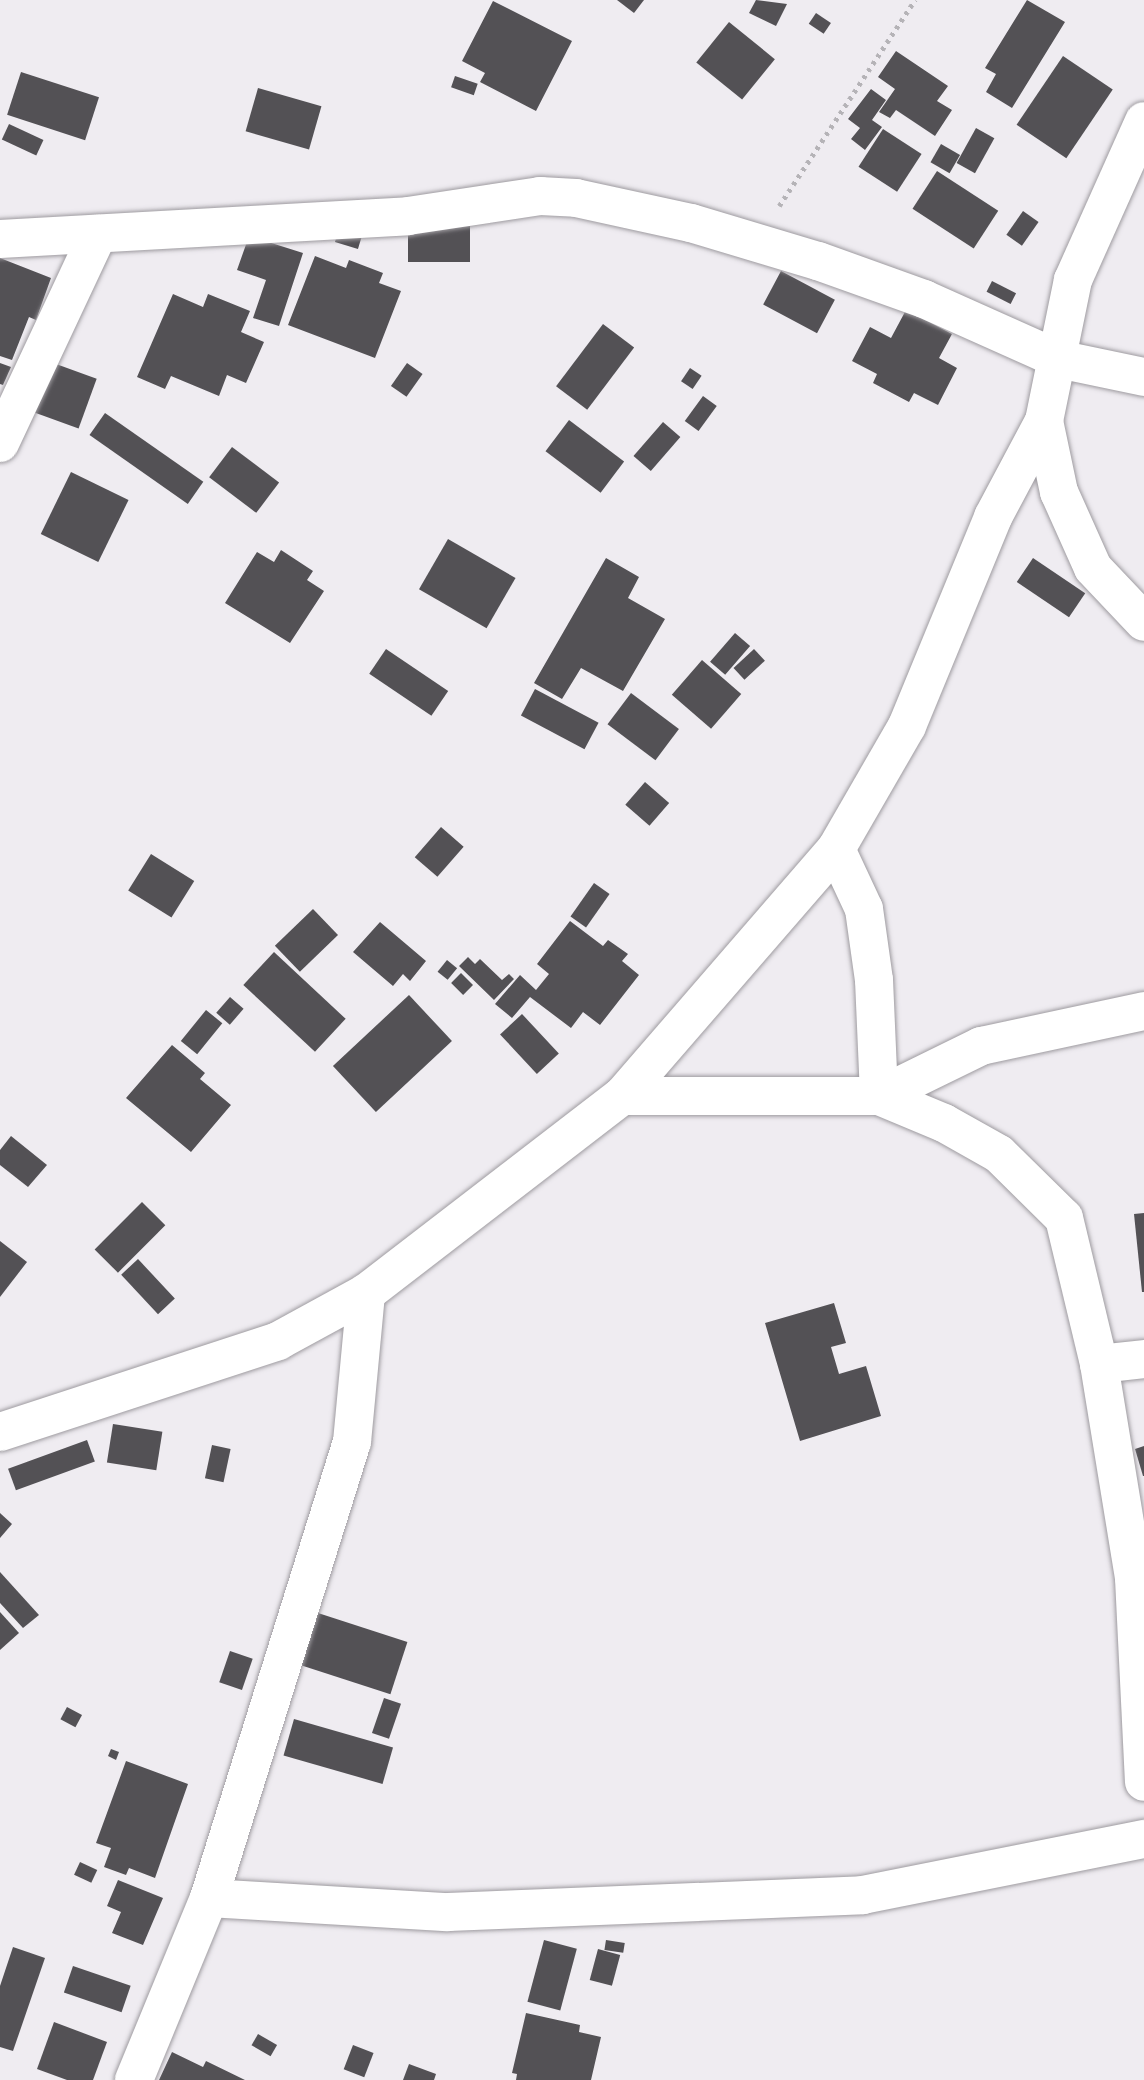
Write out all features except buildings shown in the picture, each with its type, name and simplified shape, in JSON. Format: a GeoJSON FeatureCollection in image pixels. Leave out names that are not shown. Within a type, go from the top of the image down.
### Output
{"type":"FeatureCollection","features":[{"type":"Feature","properties":{"kind":"street"},"geometry":{"type":"LineString","coordinates":[[0,1432],[278,1340],[366,1293],[622,1096],[836,849],[907,726],[993,517],[1044,421],[1073,280],[1144,121]]}},
{"type":"Feature","properties":{"kind":"street"},"geometry":{"type":"LineString","coordinates":[[0,239],[257,221],[408,216],[540,196],[601,203],[751,241],[924,299],[1058,359],[1144,377]]}},
{"type":"Feature","properties":{"kind":"street"},"geometry":{"type":"LineString","coordinates":[[0,443],[98,234]]}},
{"type":"Feature","properties":{"kind":"street"},"geometry":{"type":"LineString","coordinates":[[1044,421],[1059,492],[1093,568],[1144,622]]}},
{"type":"Feature","properties":{"kind":"street"},"geometry":{"type":"LineString","coordinates":[[836,849],[864,909],[874,980],[879,1096]]}},
{"type":"Feature","properties":{"kind":"street"},"geometry":{"type":"LineString","coordinates":[[879,1096],[981,1046],[1144,1011]]}},
{"type":"Feature","properties":{"kind":"street"},"geometry":{"type":"LineString","coordinates":[[622,1096],[879,1096],[944,1123],[999,1154],[1064,1218],[1099,1364],[1139,1577],[1144,1782]]}},
{"type":"Feature","properties":{"kind":"street"},"geometry":{"type":"LineString","coordinates":[[134,2080],[209,1898],[352,1442],[366,1293]]}},
{"type":"Feature","properties":{"kind":"street"},"geometry":{"type":"LineString","coordinates":[[1099,1364],[1144,1359]]}},
{"type":"Feature","properties":{"kind":"street"},"geometry":{"type":"LineString","coordinates":[[209,1898],[448,1912],[863,1895],[1144,1839]]}},
{"type":"Feature","properties":{"kind":"path"},"geometry":{"type":"LineString","coordinates":[[751,241],[794,186],[915,0]]}}]}
